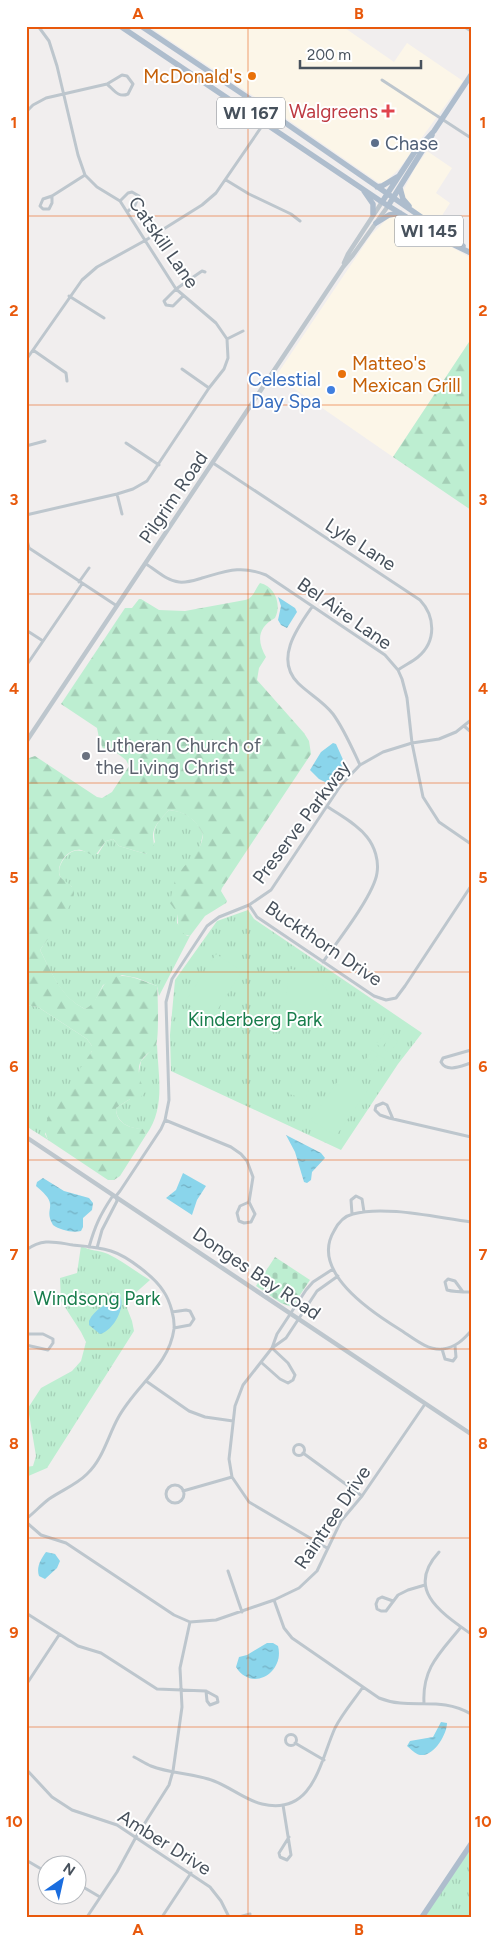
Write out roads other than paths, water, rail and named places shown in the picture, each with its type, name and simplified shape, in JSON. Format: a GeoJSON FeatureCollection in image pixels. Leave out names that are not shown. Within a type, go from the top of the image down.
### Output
{"type":"FeatureCollection","features":[{"type":"Feature","properties":{"kind":"main road","name":"WI 167"},"geometry":{"type":"LineString","coordinates":[[120,26],[382,202]]}},
{"type":"Feature","properties":{"kind":"main road","name":"WI 167"},"geometry":{"type":"LineString","coordinates":[[140,26],[271,113],[415,213]]}},
{"type":"Feature","properties":{"kind":"main road","name":"Pilgrim Road"},"geometry":{"type":"LineString","coordinates":[[382,202],[399,176],[409,166],[442,120],[471,75]]}},
{"type":"Feature","properties":{"kind":"main road","name":"Pilgrim Road"},"geometry":{"type":"LineString","coordinates":[[388,206],[400,187],[409,166]]}},
{"type":"Feature","properties":{"kind":"main road"},"geometry":{"type":"LineString","coordinates":[[376,186],[382,186],[399,176]]}},
{"type":"Feature","properties":{"kind":"main road"},"geometry":{"type":"LineString","coordinates":[[361,187],[372,203],[373,214]]}},
{"type":"Feature","properties":{"kind":"main road","name":"WI 145"},"geometry":{"type":"LineString","coordinates":[[400,187],[402,198],[415,213],[471,252]]}},
{"type":"Feature","properties":{"kind":"main road","name":"WI 145"},"geometry":{"type":"LineString","coordinates":[[382,202],[444,240],[471,252]]}},
{"type":"Feature","properties":{"kind":"main road"},"geometry":{"type":"LineString","coordinates":[[376,223],[389,215],[400,213]]}},
{"type":"Feature","properties":{"kind":"main road"},"geometry":{"type":"LineString","coordinates":[[422,1917],[471,1844]]}},
{"type":"Feature","properties":{"kind":"street"},"geometry":{"type":"LineString","coordinates":[[26,29],[30,26]]}},
{"type":"Feature","properties":{"kind":"street"},"geometry":{"type":"LineString","coordinates":[[38,26],[49,41],[78,155],[85,175],[52,196],[43,199],[40,206],[43,209],[49,209],[52,203],[52,196]]}},
{"type":"Feature","properties":{"kind":"street"},"geometry":{"type":"LineString","coordinates":[[464,26],[471,31]]}},
{"type":"Feature","properties":{"kind":"street"},"geometry":{"type":"LineString","coordinates":[[26,112],[33,105],[46,98],[107,84],[122,75],[127,76],[133,84],[128,94],[123,96],[118,95],[107,84]]}},
{"type":"Feature","properties":{"kind":"street"},"geometry":{"type":"LineString","coordinates":[[382,80],[471,138]]}},
{"type":"Feature","properties":{"kind":"street"},"geometry":{"type":"LineString","coordinates":[[26,360],[82,280],[97,267],[146,240],[202,205],[216,193],[271,113]]}},
{"type":"Feature","properties":{"kind":"street","name":"Catskill Lane"},"geometry":{"type":"LineString","coordinates":[[85,175],[97,187],[120,201],[176,289],[216,323],[227,338]]}},
{"type":"Feature","properties":{"kind":"street"},"geometry":{"type":"LineString","coordinates":[[226,180],[249,194],[292,214],[300,221]]}},
{"type":"Feature","properties":{"kind":"street"},"geometry":{"type":"LineString","coordinates":[[120,201],[128,193],[132,192],[139,196],[135,205],[127,212]]}},
{"type":"Feature","properties":{"kind":"street","name":"Pilgrim Road"},"geometry":{"type":"LineString","coordinates":[[343,266],[348,254],[382,202]]}},
{"type":"Feature","properties":{"kind":"street","name":"Pilgrim Road"},"geometry":{"type":"LineString","coordinates":[[26,742],[343,266],[388,206]]}},
{"type":"Feature","properties":{"kind":"street"},"geometry":{"type":"LineString","coordinates":[[183,296],[174,306],[166,305],[164,301],[176,289],[202,271],[205,272]]}},
{"type":"Feature","properties":{"kind":"street"},"geometry":{"type":"LineString","coordinates":[[69,296],[104,318]]}},
{"type":"Feature","properties":{"kind":"street"},"geometry":{"type":"LineString","coordinates":[[26,515],[117,494],[133,489],[148,481],[209,388],[224,369],[228,358],[227,338],[243,331]]}},
{"type":"Feature","properties":{"kind":"street"},"geometry":{"type":"LineString","coordinates":[[33,350],[66,373],[67,381]]}},
{"type":"Feature","properties":{"kind":"street"},"geometry":{"type":"LineString","coordinates":[[182,369],[209,388]]}},
{"type":"Feature","properties":{"kind":"street"},"geometry":{"type":"LineString","coordinates":[[26,446],[45,441]]}},
{"type":"Feature","properties":{"kind":"street"},"geometry":{"type":"LineString","coordinates":[[126,443],[159,465]]}},
{"type":"Feature","properties":{"kind":"street","name":"Lyle Lane"},"geometry":{"type":"LineString","coordinates":[[213,463],[420,600],[426,606],[432,620],[431,637],[428,645],[418,657],[398,670]]}},
{"type":"Feature","properties":{"kind":"street"},"geometry":{"type":"LineString","coordinates":[[117,494],[122,514]]}},
{"type":"Feature","properties":{"kind":"street"},"geometry":{"type":"LineString","coordinates":[[26,536],[29,548],[117,606]]}},
{"type":"Feature","properties":{"kind":"street","name":"Bel Aire Lane"},"geometry":{"type":"LineString","coordinates":[[146,564],[171,580],[187,583],[231,570],[253,570],[266,575],[385,655],[398,670],[407,698],[412,743],[423,797],[430,811],[447,828],[471,844]]}},
{"type":"Feature","properties":{"kind":"street"},"geometry":{"type":"LineString","coordinates":[[26,666],[89,568]]}},
{"type":"Feature","properties":{"kind":"street"},"geometry":{"type":"LineString","coordinates":[[312,607],[294,633],[288,651],[290,668],[296,682],[323,702],[333,714],[360,765]]}},
{"type":"Feature","properties":{"kind":"street"},"geometry":{"type":"LineString","coordinates":[[26,630],[43,641]]}},
{"type":"Feature","properties":{"kind":"street","name":"Preserve Parkway"},"geometry":{"type":"LineString","coordinates":[[116,1196],[161,1129],[165,1120],[169,1100],[166,1002],[172,979],[207,926],[219,917],[249,906],[271,890],[341,785],[360,765],[383,752],[412,743],[439,739],[456,732],[471,720]]}},
{"type":"Feature","properties":{"kind":"street"},"geometry":{"type":"LineString","coordinates":[[464,726],[471,732]]}},
{"type":"Feature","properties":{"kind":"street"},"geometry":{"type":"LineString","coordinates":[[323,962],[371,891],[377,873],[376,852],[367,838],[357,826],[328,807]]}},
{"type":"Feature","properties":{"kind":"street","name":"Buckthorn Drive"},"geometry":{"type":"LineString","coordinates":[[249,906],[257,917],[374,996],[386,1000],[396,998],[405,986],[471,886]]}},
{"type":"Feature","properties":{"kind":"street"},"geometry":{"type":"LineString","coordinates":[[471,1050],[448,1056],[443,1058],[441,1062],[443,1066],[448,1068],[471,1063]]}},
{"type":"Feature","properties":{"kind":"street"},"geometry":{"type":"LineString","coordinates":[[393,1119],[387,1105],[383,1102],[376,1106],[377,1113],[393,1119],[471,1137]]}},
{"type":"Feature","properties":{"kind":"street"},"geometry":{"type":"LineString","coordinates":[[165,1120],[231,1147],[242,1154],[253,1177],[249,1202],[255,1214],[251,1222],[244,1223],[239,1221],[236,1213],[240,1206],[249,1202]]}},
{"type":"Feature","properties":{"kind":"street","name":"Donges Bay Road"},"geometry":{"type":"LineString","coordinates":[[26,1137],[471,1434]]}},
{"type":"Feature","properties":{"kind":"street"},"geometry":{"type":"LineString","coordinates":[[89,1247],[96,1223],[112,1197],[116,1196],[118,1201],[102,1230],[97,1248]]}},
{"type":"Feature","properties":{"kind":"street"},"geometry":{"type":"LineString","coordinates":[[352,1214],[351,1200],[356,1196],[362,1199],[364,1212]]}},
{"type":"Feature","properties":{"kind":"street"},"geometry":{"type":"LineString","coordinates":[[471,1222],[402,1212],[364,1212],[352,1214],[338,1223],[329,1239],[329,1255],[333,1269],[350,1292],[374,1313],[425,1346],[442,1349],[455,1346],[471,1331]]}},
{"type":"Feature","properties":{"kind":"street"},"geometry":{"type":"LineString","coordinates":[[26,1250],[38,1242],[53,1242],[97,1248],[122,1256],[149,1275],[164,1292],[172,1312],[174,1328],[168,1349],[118,1417],[102,1452],[88,1473],[70,1488],[50,1499],[26,1521],[41,1535],[66,1543],[174,1615],[190,1622],[180,1668],[182,1707],[173,1771],[165,1792],[136,1837],[117,1872],[87,1917]]}},
{"type":"Feature","properties":{"kind":"street"},"geometry":{"type":"LineString","coordinates":[[327,1548],[249,1502],[232,1477],[229,1460],[238,1395],[272,1348],[277,1334],[313,1282],[333,1269]]}},
{"type":"Feature","properties":{"kind":"street"},"geometry":{"type":"LineString","coordinates":[[272,1348],[286,1338],[317,1292],[338,1276]]}},
{"type":"Feature","properties":{"kind":"street"},"geometry":{"type":"LineString","coordinates":[[463,1292],[455,1281],[448,1279],[445,1282],[447,1290],[463,1292],[471,1292]]}},
{"type":"Feature","properties":{"kind":"street"},"geometry":{"type":"LineString","coordinates":[[172,1312],[186,1310],[190,1312],[194,1319],[190,1325],[174,1328]]}},
{"type":"Feature","properties":{"kind":"street"},"geometry":{"type":"LineString","coordinates":[[26,1334],[48,1335],[53,1339],[53,1343],[48,1350],[26,1345]]}},
{"type":"Feature","properties":{"kind":"street"},"geometry":{"type":"LineString","coordinates":[[442,1349],[445,1359],[453,1361],[456,1358],[455,1346]]}},
{"type":"Feature","properties":{"kind":"street"},"geometry":{"type":"LineString","coordinates":[[262,1362],[280,1379],[288,1383],[293,1380],[295,1374],[292,1369],[272,1348]]}},
{"type":"Feature","properties":{"kind":"street"},"geometry":{"type":"LineString","coordinates":[[146,1381],[189,1411],[205,1417],[234,1421]]}},
{"type":"Feature","properties":{"kind":"street","name":"Raintree Drive"},"geometry":{"type":"LineString","coordinates":[[190,1622],[216,1620],[274,1600],[298,1588],[317,1571],[341,1521],[362,1496],[425,1404]]}},
{"type":"Feature","properties":{"kind":"street"},"geometry":{"type":"LineString","coordinates":[[302,1454],[362,1496]]}},
{"type":"Feature","properties":{"kind":"street"},"geometry":{"type":"LineString","coordinates":[[184,1491],[232,1477]]}},
{"type":"Feature","properties":{"kind":"street"},"geometry":{"type":"LineString","coordinates":[[174,1484],[180,1486],[184,1491],[182,1500],[177,1503],[169,1501],[166,1496],[168,1487],[174,1484]]}},
{"type":"Feature","properties":{"kind":"street"},"geometry":{"type":"LineString","coordinates":[[439,1552],[429,1562],[425,1586],[431,1601],[471,1634]]}},
{"type":"Feature","properties":{"kind":"street"},"geometry":{"type":"LineString","coordinates":[[228,1571],[242,1612]]}},
{"type":"Feature","properties":{"kind":"street"},"geometry":{"type":"LineString","coordinates":[[393,1600],[382,1597],[378,1599],[377,1609],[381,1612],[386,1611],[393,1600],[408,1590],[425,1586]]}},
{"type":"Feature","properties":{"kind":"street"},"geometry":{"type":"LineString","coordinates":[[274,1600],[284,1628],[292,1638],[379,1698],[390,1702],[407,1704],[448,1704],[471,1714]]}},
{"type":"Feature","properties":{"kind":"street"},"geometry":{"type":"LineString","coordinates":[[26,1613],[78,1646],[101,1653],[157,1689],[206,1692],[217,1697],[218,1702],[210,1705],[206,1692]]}},
{"type":"Feature","properties":{"kind":"street"},"geometry":{"type":"LineString","coordinates":[[424,1703],[425,1678],[442,1650],[461,1627]]}},
{"type":"Feature","properties":{"kind":"street"},"geometry":{"type":"LineString","coordinates":[[26,1686],[60,1635]]}},
{"type":"Feature","properties":{"kind":"street"},"geometry":{"type":"LineString","coordinates":[[134,1757],[152,1766],[214,1781],[262,1804],[284,1805],[305,1794],[324,1760],[336,1727],[363,1687]]}},
{"type":"Feature","properties":{"kind":"street"},"geometry":{"type":"LineString","coordinates":[[296,1743],[324,1760]]}},
{"type":"Feature","properties":{"kind":"street","name":"Amber Drive"},"geometry":{"type":"LineString","coordinates":[[26,1769],[52,1797],[72,1810],[117,1825],[191,1873],[210,1887],[230,1917]]}},
{"type":"Feature","properties":{"kind":"street"},"geometry":{"type":"LineString","coordinates":[[284,1805],[289,1837],[291,1855],[287,1860],[280,1857],[279,1853],[289,1837]]}},
{"type":"Feature","properties":{"kind":"street"},"geometry":{"type":"LineString","coordinates":[[26,1860],[38,1867]]}},
{"type":"Feature","properties":{"kind":"street"},"geometry":{"type":"LineString","coordinates":[[162,1917],[191,1873]]}},
{"type":"Feature","properties":{"kind":"street"},"geometry":{"type":"LineString","coordinates":[[88,1890],[100,1897]]}},
{"type":"Feature","properties":{"kind":"street"},"geometry":{"type":"LineString","coordinates":[[239,1917],[250,1914]]}},
{"type":"Feature","properties":{"kind":"water"},"geometry":{"type":"Polygon","coordinates":[[[278,597],[295,608],[297,612],[287,628],[281,625],[278,620],[281,606],[278,597]]]}},
{"type":"Feature","properties":{"kind":"water"},"geometry":{"type":"Polygon","coordinates":[[[333,743],[336,744],[345,764],[331,782],[327,783],[319,779],[310,770],[321,752],[333,743]]]}},
{"type":"Feature","properties":{"kind":"water"},"geometry":{"type":"Polygon","coordinates":[[[286,1135],[321,1153],[325,1158],[312,1172],[311,1180],[307,1183],[304,1182],[295,1152],[286,1135]]]}},
{"type":"Feature","properties":{"kind":"water"},"geometry":{"type":"Polygon","coordinates":[[[183,1173],[206,1186],[197,1200],[192,1215],[166,1198],[176,1190],[183,1173]]]}},
{"type":"Feature","properties":{"kind":"water"},"geometry":{"type":"Polygon","coordinates":[[[43,1178],[64,1191],[89,1198],[93,1203],[92,1210],[83,1218],[81,1231],[66,1231],[53,1225],[49,1214],[50,1203],[48,1198],[36,1186],[37,1182],[43,1178]]]}},
{"type":"Feature","properties":{"kind":"water"},"geometry":{"type":"Polygon","coordinates":[[[120,1295],[121,1300],[120,1312],[114,1324],[100,1334],[89,1325],[89,1321],[98,1310],[120,1295]]]}},
{"type":"Feature","properties":{"kind":"water"},"geometry":{"type":"Polygon","coordinates":[[[46,1552],[55,1554],[60,1561],[57,1568],[45,1579],[39,1576],[38,1569],[46,1552]]]}},
{"type":"Feature","properties":{"kind":"water"},"geometry":{"type":"Polygon","coordinates":[[[267,1643],[273,1643],[278,1646],[277,1664],[272,1671],[258,1679],[243,1675],[236,1667],[239,1657],[247,1655],[267,1643]]]}},
{"type":"Feature","properties":{"kind":"water"},"geometry":{"type":"Polygon","coordinates":[[[441,1722],[447,1723],[445,1733],[435,1749],[425,1755],[420,1755],[407,1746],[410,1741],[433,1737],[441,1722]]]}},
{"type":"Feature","properties":{"kind":"place","name":"McDonald's"},"geometry":{"type":"Point","coordinates":[252,76]}},
{"type":"Feature","properties":{"kind":"place","name":"Walgreens"},"geometry":{"type":"Point","coordinates":[388,111]}},
{"type":"Feature","properties":{"kind":"place","name":"Chase"},"geometry":{"type":"Point","coordinates":[375,143]}},
{"type":"Feature","properties":{"kind":"place","name":"Matteo's Mexican Grill"},"geometry":{"type":"Point","coordinates":[342,374]}},
{"type":"Feature","properties":{"kind":"place","name":"Celestial Day Spa"},"geometry":{"type":"Point","coordinates":[331,390]}},
{"type":"Feature","properties":{"kind":"place","name":"Lutheran Church of the Living Christ"},"geometry":{"type":"Point","coordinates":[86,756]}},
{"type":"Feature","properties":{"kind":"park label","name":"Kinderberg Park"},"geometry":{"type":"Point","coordinates":[255,1019]}},
{"type":"Feature","properties":{"kind":"park label","name":"Windsong Park"},"geometry":{"type":"Point","coordinates":[97,1298]}}]}
